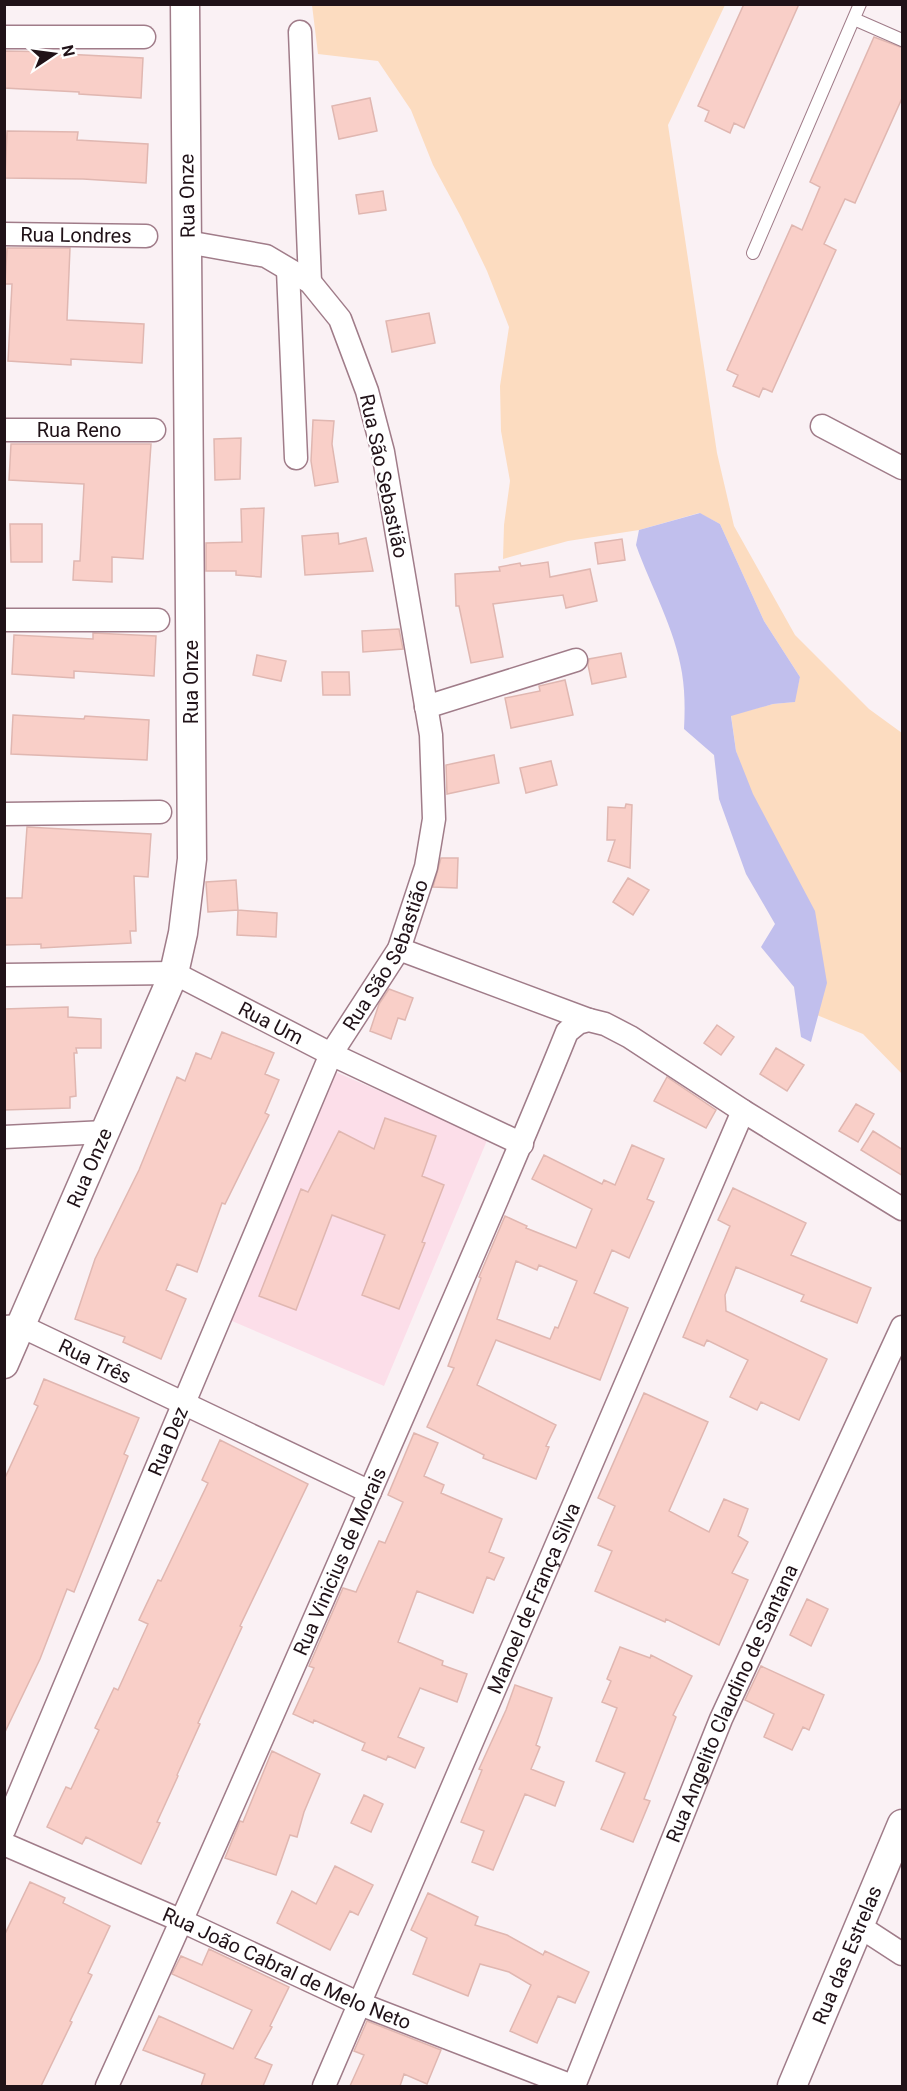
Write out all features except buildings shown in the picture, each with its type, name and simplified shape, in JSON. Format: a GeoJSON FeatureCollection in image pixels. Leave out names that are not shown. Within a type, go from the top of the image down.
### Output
{"type":"FeatureCollection","features":[{"type":"Feature","properties":{"kind":"street","name":"Rua Onze"},"geometry":{"type":"LineString","coordinates":[[4,1364],[13,1327],[105,1132],[174,973],[183,933],[192,859],[185,4]]}},
{"type":"Feature","properties":{"kind":"street"},"geometry":{"type":"LineString","coordinates":[[300,32],[310,282]]}},
{"type":"Feature","properties":{"kind":"street"},"geometry":{"type":"LineString","coordinates":[[4,37],[144,37]]}},
{"type":"Feature","properties":{"kind":"street","name":"Rua Londres"},"geometry":{"type":"LineString","coordinates":[[4,234],[147,236]]}},
{"type":"Feature","properties":{"kind":"street","name":"Rua São Sebastião"},"geometry":{"type":"LineString","coordinates":[[187,242],[266,256],[310,282],[340,319],[367,391],[383,452],[431,735],[434,819],[426,867],[399,949],[331,1054]]}},
{"type":"Feature","properties":{"kind":"street"},"geometry":{"type":"LineString","coordinates":[[288,270],[296,458]]}},
{"type":"Feature","properties":{"kind":"street"},"geometry":{"type":"LineString","coordinates":[[822,426],[903,468]]}},
{"type":"Feature","properties":{"kind":"street","name":"Rua Reno"},"geometry":{"type":"LineString","coordinates":[[4,430],[154,430]]}},
{"type":"Feature","properties":{"kind":"street"},"geometry":{"type":"LineString","coordinates":[[4,620],[158,620]]}},
{"type":"Feature","properties":{"kind":"street"},"geometry":{"type":"LineString","coordinates":[[426,707],[576,660]]}},
{"type":"Feature","properties":{"kind":"street"},"geometry":{"type":"LineString","coordinates":[[4,814],[160,812]]}},
{"type":"Feature","properties":{"kind":"street"},"geometry":{"type":"LineString","coordinates":[[399,949],[605,1024],[630,1037],[743,1111],[903,1209]]}},
{"type":"Feature","properties":{"kind":"street","name":"Rua Um"},"geometry":{"type":"LineString","coordinates":[[4,975],[174,973],[331,1054],[522,1144]]}},
{"type":"Feature","properties":{"kind":"street","name":"Rua Vinicius de Morais"},"geometry":{"type":"LineString","coordinates":[[107,2086],[182,1921],[522,1144],[567,1032],[578,1023],[589,1020]]}},
{"type":"Feature","properties":{"kind":"street","name":"Rua Dez"},"geometry":{"type":"LineString","coordinates":[[4,1830],[331,1054]]}},
{"type":"Feature","properties":{"kind":"street","name":"Manoel de França Silva"},"geometry":{"type":"LineString","coordinates":[[324,2086],[743,1111]]}},
{"type":"Feature","properties":{"kind":"street"},"geometry":{"type":"LineString","coordinates":[[4,1137],[105,1132]]}},
{"type":"Feature","properties":{"kind":"street","name":"Rua Três"},"geometry":{"type":"LineString","coordinates":[[13,1327],[184,1403],[370,1491]]}},
{"type":"Feature","properties":{"kind":"street","name":"Rua Angelito Claudino de Santana"},"geometry":{"type":"LineString","coordinates":[[573,2086],[721,1719],[903,1327]]}},
{"type":"Feature","properties":{"kind":"street","name":"Rua das Estrelas"},"geometry":{"type":"LineString","coordinates":[[792,2086],[903,1824]]}},
{"type":"Feature","properties":{"kind":"street","name":"Rua João Cabral de Melo Neto"},"geometry":{"type":"LineString","coordinates":[[4,1844],[182,1921],[360,2004],[573,2086]]}},
{"type":"Feature","properties":{"kind":"street"},"geometry":{"type":"LineString","coordinates":[[859,1926],[903,1954]]}},
{"type":"Feature","properties":{"kind":"lane"},"geometry":{"type":"LineString","coordinates":[[753,253],[860,4]]}},
{"type":"Feature","properties":{"kind":"lane"},"geometry":{"type":"LineString","coordinates":[[854,19],[903,40]]}},
{"type":"Feature","properties":{"kind":"shaded area"},"geometry":{"type":"Polygon","coordinates":[[[312,5],[725,5],[668,125],[717,453],[734,526],[795,635],[869,709],[902,733],[902,1074],[863,1034],[812,1013],[736,751],[731,715],[773,704],[794,702],[800,677],[764,621],[720,524],[699,513],[639,530],[568,541],[503,559],[504,525],[510,481],[501,431],[500,386],[509,327],[487,271],[433,165],[411,110],[378,61],[318,54],[312,5]]]}},
{"type":"Feature","properties":{"kind":"shaded area"},"geometry":{"type":"Polygon","coordinates":[[[331,1070],[488,1138],[384,1386],[225,1318],[331,1070]]]}},
{"type":"Feature","properties":{"kind":"water"},"geometry":{"type":"Polygon","coordinates":[[[700,513],[720,524],[764,621],[800,677],[795,702],[773,704],[731,716],[736,751],[753,794],[815,911],[827,983],[811,1042],[801,1037],[794,987],[761,947],[775,924],[746,874],[719,799],[714,755],[684,729],[684,687],[679,657],[636,545],[639,530],[700,513]]]}}]}
